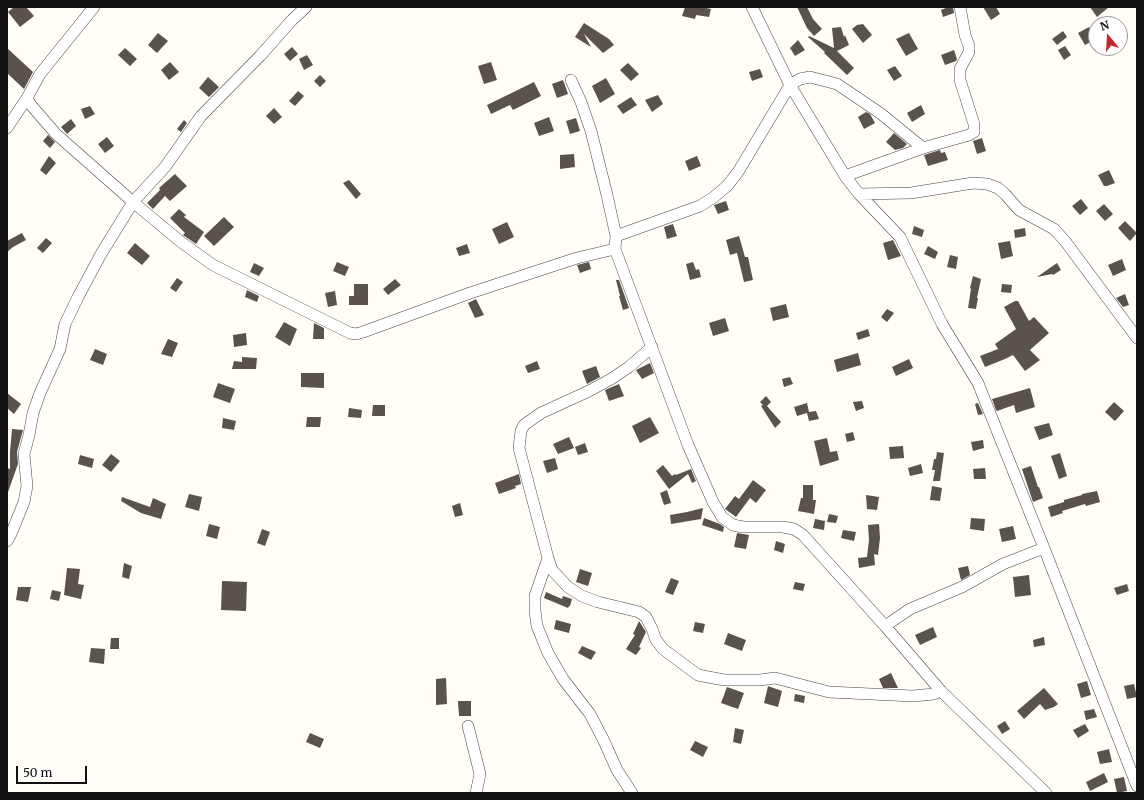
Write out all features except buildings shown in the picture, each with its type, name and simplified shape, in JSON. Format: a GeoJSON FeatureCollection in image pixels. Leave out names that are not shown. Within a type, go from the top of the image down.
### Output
{"type":"FeatureCollection","features":[{"type":"Feature","properties":{"kind":"street"},"geometry":{"type":"LineString","coordinates":[[7,128],[27,98],[40,74],[94,7]]}},
{"type":"Feature","properties":{"kind":"street"},"geometry":{"type":"LineString","coordinates":[[7,541],[12,534],[24,502],[27,486],[24,454],[30,435],[33,413],[40,393],[60,349],[65,324],[78,296],[134,202],[165,167],[201,116],[306,7]]}},
{"type":"Feature","properties":{"kind":"street"},"geometry":{"type":"LineString","coordinates":[[752,7],[790,85],[845,176],[859,194],[900,237],[942,324],[978,383],[1137,786]]}},
{"type":"Feature","properties":{"kind":"street"},"geometry":{"type":"LineString","coordinates":[[845,176],[924,148],[969,135],[974,132],[974,124],[960,80],[960,69],[969,52],[960,7]]}},
{"type":"Feature","properties":{"kind":"street"},"geometry":{"type":"LineString","coordinates":[[616,236],[700,206],[727,186],[738,172],[790,85],[800,79],[810,77],[834,83],[880,113],[924,148]]}},
{"type":"Feature","properties":{"kind":"street"},"geometry":{"type":"LineString","coordinates":[[571,80],[581,102],[591,131],[616,236],[615,249],[688,445],[713,502],[722,517],[733,525],[743,527],[783,527],[794,529],[803,535],[941,691],[1046,793]]}},
{"type":"Feature","properties":{"kind":"street"},"geometry":{"type":"LineString","coordinates":[[27,98],[30,104],[56,134],[181,242],[213,265],[350,333],[356,334],[470,293],[577,258],[615,249]]}},
{"type":"Feature","properties":{"kind":"street"},"geometry":{"type":"LineString","coordinates":[[859,194],[911,193],[973,183],[987,184],[998,188],[1019,210],[1054,230],[1065,241],[1137,338]]}},
{"type":"Feature","properties":{"kind":"street"},"geometry":{"type":"LineString","coordinates":[[652,347],[629,367],[611,379],[590,391],[541,413],[524,425],[521,430],[519,448],[552,570],[568,586],[582,596],[598,602],[639,612],[646,617],[656,640],[663,649],[698,676],[724,680],[760,680],[775,678],[829,692],[913,696],[934,694],[941,691]]}},
{"type":"Feature","properties":{"kind":"street"},"geometry":{"type":"LineString","coordinates":[[885,626],[910,609],[962,587],[1003,564],[1044,548]]}},
{"type":"Feature","properties":{"kind":"street"},"geometry":{"type":"LineString","coordinates":[[548,558],[535,596],[537,626],[548,653],[563,679],[590,714],[604,740],[617,770],[632,793]]}},
{"type":"Feature","properties":{"kind":"street"},"geometry":{"type":"LineString","coordinates":[[468,726],[480,774],[476,793]]}}]}
